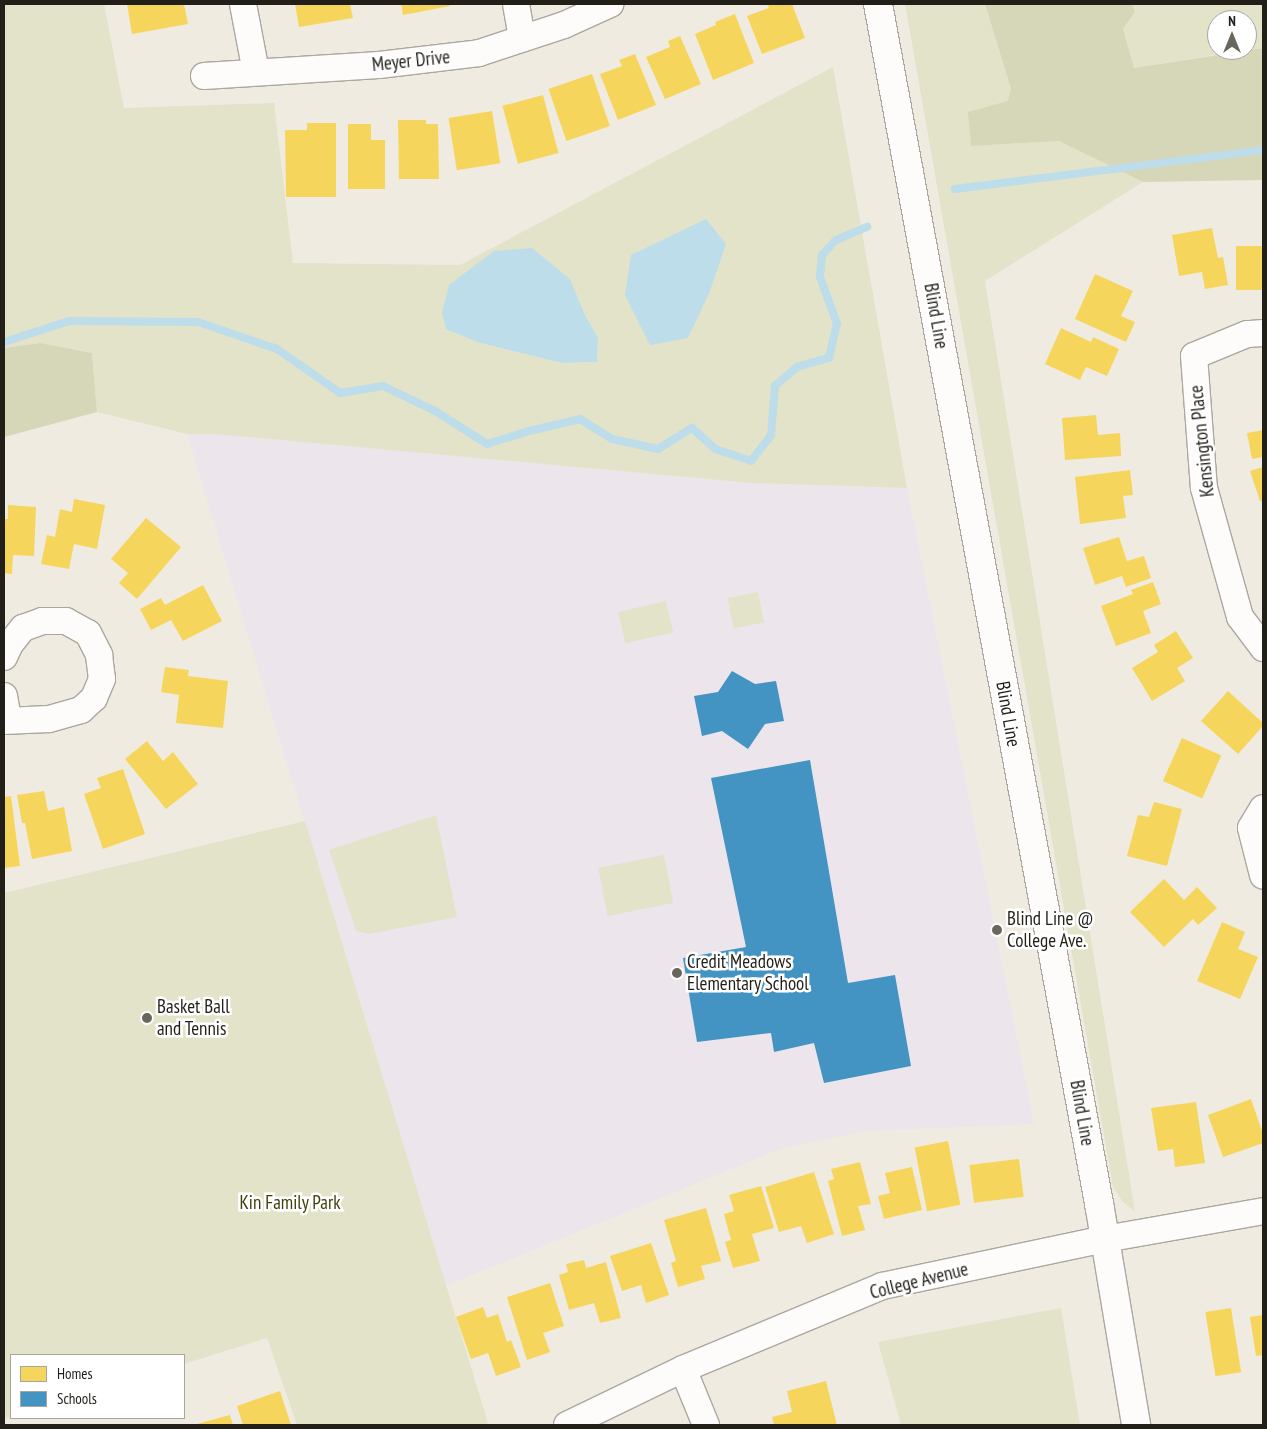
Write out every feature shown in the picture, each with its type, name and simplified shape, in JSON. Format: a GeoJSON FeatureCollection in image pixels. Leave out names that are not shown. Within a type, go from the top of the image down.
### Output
{"type":"FeatureCollection","features":[{"type":"Feature","properties":{"kind":"street"},"geometry":{"type":"LineString","coordinates":[[243,4],[256,72]]}},
{"type":"Feature","properties":{"kind":"street"},"geometry":{"type":"LineString","coordinates":[[516,4],[522,38]]}},
{"type":"Feature","properties":{"kind":"street","name":"Meyer Drive"},"geometry":{"type":"LineString","coordinates":[[204,76],[379,66],[479,53],[564,25],[610,4]]}},
{"type":"Feature","properties":{"kind":"street","name":"Blind Line"},"geometry":{"type":"LineString","coordinates":[[878,4],[1105,1239],[1136,1425]]}},
{"type":"Feature","properties":{"kind":"street","name":"Kensington Place"},"geometry":{"type":"LineString","coordinates":[[1263,333],[1247,334],[1194,356],[1204,488],[1240,617],[1263,648]]}},
{"type":"Feature","properties":{"kind":"street"},"geometry":{"type":"LineString","coordinates":[[4,657],[10,644],[23,628],[42,622],[66,622],[88,633],[99,655],[102,679],[94,698],[81,710],[49,719],[5,712]]}},
{"type":"Feature","properties":{"kind":"street"},"geometry":{"type":"LineString","coordinates":[[1263,808],[1251,828],[1263,875]]}},
{"type":"Feature","properties":{"kind":"street","name":"College Avenue"},"geometry":{"type":"LineString","coordinates":[[567,1425],[684,1369],[882,1286],[1105,1239],[1263,1211]]}},
{"type":"Feature","properties":{"kind":"street"},"geometry":{"type":"LineString","coordinates":[[684,1369],[706,1425]]}},
{"type":"Feature","properties":{"kind":"shaded area","name":"Credit Meadows Elementary School"},"geometry":{"type":"Polygon","coordinates":[[[187,434],[215,434],[751,483],[907,488],[1034,1124],[865,1131],[783,1148],[445,1286],[187,434]]]}},
{"type":"Feature","properties":{"kind":"green space"},"geometry":{"type":"Polygon","coordinates":[[[4,4],[104,4],[124,108],[274,103],[293,263],[460,265],[833,67],[907,488],[751,483],[215,434],[187,434],[97,412],[92,353],[40,343],[4,348],[4,4]],[[584,313],[477,342],[562,363],[597,362],[598,338],[584,313]]]}},
{"type":"Feature","properties":{"kind":"green space"},"geometry":{"type":"Polygon","coordinates":[[[905,4],[985,4],[1011,89],[1009,101],[971,146],[1059,141],[1143,182],[985,281],[1135,1212],[1122,1201],[1113,1187],[905,4]]]}},
{"type":"Feature","properties":{"kind":"green space"},"geometry":{"type":"Polygon","coordinates":[[[985,4],[1132,4],[1135,12],[1123,29],[1134,68],[1207,57],[1207,60],[1257,60],[1257,49],[1263,48],[1263,180],[1143,182],[1059,141],[971,146],[968,112],[1008,101],[1011,89],[985,4]]]}},
{"type":"Feature","properties":{"kind":"green space"},"geometry":{"type":"Polygon","coordinates":[[[1132,4],[1263,4],[1263,48],[1257,49],[1257,10],[1207,10],[1207,56],[1134,68],[1123,29],[1135,12],[1132,4]]]}},
{"type":"Feature","properties":{"kind":"green space"},"geometry":{"type":"Polygon","coordinates":[[[40,343],[92,353],[97,412],[4,437],[4,348],[40,343]]]}},
{"type":"Feature","properties":{"kind":"green space"},"geometry":{"type":"Polygon","coordinates":[[[758,592],[764,622],[733,628],[728,598],[758,592]]]}},
{"type":"Feature","properties":{"kind":"green space"},"geometry":{"type":"Polygon","coordinates":[[[666,601],[673,632],[625,643],[618,612],[666,601]]]}},
{"type":"Feature","properties":{"kind":"green space"},"geometry":{"type":"Polygon","coordinates":[[[436,815],[457,917],[369,934],[356,931],[329,850],[436,815]]]}},
{"type":"Feature","properties":{"kind":"green space","name":"Kin Family Park"},"geometry":{"type":"Polygon","coordinates":[[[305,821],[488,1423],[483,1425],[297,1425],[267,1338],[185,1364],[185,1354],[10,1354],[10,1417],[4,1419],[4,893],[305,821]]]}},
{"type":"Feature","properties":{"kind":"green space"},"geometry":{"type":"Polygon","coordinates":[[[664,855],[673,903],[608,916],[598,868],[664,855]]]}},
{"type":"Feature","properties":{"kind":"green space"},"geometry":{"type":"Polygon","coordinates":[[[1061,1308],[1080,1425],[901,1425],[878,1342],[1061,1308]]]}},
{"type":"Feature","properties":{"kind":"water"},"geometry":{"type":"Polygon","coordinates":[[[706,219],[726,244],[710,291],[688,338],[650,345],[625,295],[631,255],[706,219]]]}},
{"type":"Feature","properties":{"kind":"water"},"geometry":{"type":"Polygon","coordinates":[[[532,248],[570,279],[584,313],[598,338],[597,362],[562,363],[477,342],[446,329],[442,313],[449,285],[494,251],[532,248]]]}},
{"type":"Feature","properties":{"kind":"building: Homes"},"geometry":{"type":"Polygon","coordinates":[[[127,4],[184,4],[188,24],[132,34],[127,4]]]}},
{"type":"Feature","properties":{"kind":"building: Homes"},"geometry":{"type":"Polygon","coordinates":[[[295,4],[350,4],[353,18],[299,27],[295,4]]]}},
{"type":"Feature","properties":{"kind":"building: Homes"},"geometry":{"type":"Polygon","coordinates":[[[401,4],[449,4],[450,6],[403,15],[401,4]]]}},
{"type":"Feature","properties":{"kind":"building: Homes"},"geometry":{"type":"Polygon","coordinates":[[[767,4],[792,4],[805,38],[762,54],[747,16],[769,8],[767,4]]]}},
{"type":"Feature","properties":{"kind":"building: Homes"},"geometry":{"type":"Polygon","coordinates":[[[735,14],[754,63],[713,80],[695,34],[716,25],[715,22],[735,14]]]}},
{"type":"Feature","properties":{"kind":"building: Homes"},"geometry":{"type":"Polygon","coordinates":[[[680,36],[701,84],[665,99],[646,57],[670,47],[668,41],[680,36]]]}},
{"type":"Feature","properties":{"kind":"building: Homes"},"geometry":{"type":"Polygon","coordinates":[[[635,54],[656,105],[618,120],[600,74],[622,66],[619,60],[635,54]]]}},
{"type":"Feature","properties":{"kind":"building: Homes"},"geometry":{"type":"Polygon","coordinates":[[[592,74],[610,126],[566,141],[549,89],[592,74]]]}},
{"type":"Feature","properties":{"kind":"building: Homes"},"geometry":{"type":"Polygon","coordinates":[[[543,95],[559,153],[518,164],[502,106],[543,95]]]}},
{"type":"Feature","properties":{"kind":"building: Homes"},"geometry":{"type":"Polygon","coordinates":[[[492,111],[500,163],[457,170],[449,118],[492,111]]]}},
{"type":"Feature","properties":{"kind":"building: Homes"},"geometry":{"type":"Polygon","coordinates":[[[398,120],[426,120],[426,124],[438,124],[439,179],[399,179],[398,120]]]}},
{"type":"Feature","properties":{"kind":"building: Homes"},"geometry":{"type":"Polygon","coordinates":[[[307,123],[336,123],[336,197],[286,197],[285,130],[307,130],[307,123]]]}},
{"type":"Feature","properties":{"kind":"building: Homes"},"geometry":{"type":"Polygon","coordinates":[[[348,124],[371,124],[371,140],[385,140],[385,189],[348,189],[348,124]]]}},
{"type":"Feature","properties":{"kind":"building: Homes"},"geometry":{"type":"Polygon","coordinates":[[[1212,228],[1218,258],[1223,257],[1228,285],[1205,289],[1202,272],[1179,276],[1172,235],[1212,228]]]}},
{"type":"Feature","properties":{"kind":"building: Homes"},"geometry":{"type":"Polygon","coordinates":[[[1236,246],[1263,246],[1263,290],[1236,290],[1236,246]]]}},
{"type":"Feature","properties":{"kind":"building: Homes"},"geometry":{"type":"Polygon","coordinates":[[[1095,274],[1133,291],[1121,316],[1135,322],[1126,342],[1075,319],[1095,274]]]}},
{"type":"Feature","properties":{"kind":"building: Homes"},"geometry":{"type":"Polygon","coordinates":[[[1061,328],[1091,342],[1093,337],[1119,349],[1107,376],[1086,367],[1080,380],[1045,364],[1061,328]]]}},
{"type":"Feature","properties":{"kind":"building: Homes"},"geometry":{"type":"Polygon","coordinates":[[[1096,415],[1098,435],[1120,433],[1121,456],[1065,460],[1062,418],[1096,415]]]}},
{"type":"Feature","properties":{"kind":"building: Homes"},"geometry":{"type":"Polygon","coordinates":[[[1263,430],[1263,457],[1252,459],[1247,433],[1263,430]]]}},
{"type":"Feature","properties":{"kind":"building: Homes"},"geometry":{"type":"Polygon","coordinates":[[[1263,467],[1263,501],[1260,501],[1250,471],[1263,467]]]}},
{"type":"Feature","properties":{"kind":"building: Homes"},"geometry":{"type":"Polygon","coordinates":[[[1130,470],[1133,495],[1123,496],[1126,518],[1080,524],[1075,477],[1130,470]]]}},
{"type":"Feature","properties":{"kind":"building: Homes"},"geometry":{"type":"Polygon","coordinates":[[[74,499],[105,505],[97,549],[74,544],[69,569],[41,564],[47,535],[55,537],[60,509],[72,512],[74,499]]]}},
{"type":"Feature","properties":{"kind":"building: Homes"},"geometry":{"type":"Polygon","coordinates":[[[8,505],[36,507],[34,556],[13,555],[12,574],[4,573],[4,519],[8,519],[8,505]]]}},
{"type":"Feature","properties":{"kind":"building: Homes"},"geometry":{"type":"Polygon","coordinates":[[[146,518],[181,547],[137,599],[119,583],[128,573],[111,559],[146,518]]]}},
{"type":"Feature","properties":{"kind":"building: Homes"},"geometry":{"type":"Polygon","coordinates":[[[1119,537],[1127,561],[1144,556],[1151,578],[1126,587],[1122,576],[1095,585],[1083,548],[1119,537]]]}},
{"type":"Feature","properties":{"kind":"building: Homes"},"geometry":{"type":"Polygon","coordinates":[[[1153,582],[1161,604],[1143,611],[1151,633],[1116,646],[1101,606],[1133,594],[1131,590],[1153,582]]]}},
{"type":"Feature","properties":{"kind":"building: Homes"},"geometry":{"type":"Polygon","coordinates":[[[203,585],[222,621],[183,641],[171,620],[151,630],[140,609],[161,598],[165,605],[203,585]]]}},
{"type":"Feature","properties":{"kind":"building: Homes"},"geometry":{"type":"Polygon","coordinates":[[[1176,631],[1193,658],[1177,668],[1185,681],[1152,701],[1132,668],[1158,652],[1154,645],[1176,631]]]}},
{"type":"Feature","properties":{"kind":"building: Homes"},"geometry":{"type":"Polygon","coordinates":[[[165,667],[189,670],[188,676],[228,681],[223,728],[176,723],[179,695],[161,692],[165,667]]]}},
{"type":"Feature","properties":{"kind":"building: Homes"},"geometry":{"type":"Polygon","coordinates":[[[1228,691],[1263,723],[1263,726],[1238,754],[1201,721],[1228,691]]]}},
{"type":"Feature","properties":{"kind":"building: Homes"},"geometry":{"type":"Polygon","coordinates":[[[1182,738],[1221,755],[1202,798],[1163,781],[1182,738]]]}},
{"type":"Feature","properties":{"kind":"building: Homes"},"geometry":{"type":"Polygon","coordinates":[[[147,741],[163,761],[173,752],[198,784],[166,809],[125,759],[147,741]]]}},
{"type":"Feature","properties":{"kind":"building: Homes"},"geometry":{"type":"Polygon","coordinates":[[[123,769],[145,834],[103,849],[84,794],[101,788],[97,778],[123,769]]]}},
{"type":"Feature","properties":{"kind":"building: Homes"},"geometry":{"type":"Polygon","coordinates":[[[44,791],[48,811],[64,807],[72,851],[32,859],[25,823],[22,823],[17,795],[44,791]]]}},
{"type":"Feature","properties":{"kind":"building: Homes"},"geometry":{"type":"Polygon","coordinates":[[[11,796],[20,866],[4,868],[4,797],[11,796]]]}},
{"type":"Feature","properties":{"kind":"building: Homes"},"geometry":{"type":"Polygon","coordinates":[[[1154,802],[1182,809],[1167,866],[1127,856],[1138,815],[1149,817],[1154,802]]]}},
{"type":"Feature","properties":{"kind":"building: Homes"},"geometry":{"type":"Polygon","coordinates":[[[1164,879],[1184,900],[1197,887],[1217,908],[1198,925],[1193,919],[1164,947],[1130,912],[1164,879]]]}},
{"type":"Feature","properties":{"kind":"building: Homes"},"geometry":{"type":"Polygon","coordinates":[[[1222,922],[1245,932],[1238,949],[1258,957],[1240,999],[1197,981],[1222,922]]]}},
{"type":"Feature","properties":{"kind":"building: Homes"},"geometry":{"type":"Polygon","coordinates":[[[1251,1099],[1263,1134],[1263,1143],[1223,1157],[1208,1115],[1251,1099]]]}},
{"type":"Feature","properties":{"kind":"building: Homes"},"geometry":{"type":"Polygon","coordinates":[[[1196,1102],[1205,1163],[1175,1167],[1173,1149],[1158,1151],[1151,1108],[1196,1102]]]}},
{"type":"Feature","properties":{"kind":"building: Homes"},"geometry":{"type":"Polygon","coordinates":[[[948,1141],[960,1205],[927,1211],[915,1147],[948,1141]]]}},
{"type":"Feature","properties":{"kind":"building: Homes"},"geometry":{"type":"Polygon","coordinates":[[[1019,1159],[1024,1197],[974,1203],[969,1165],[1019,1159]]]}},
{"type":"Feature","properties":{"kind":"building: Homes"},"geometry":{"type":"Polygon","coordinates":[[[860,1162],[871,1204],[858,1206],[865,1230],[842,1236],[828,1181],[834,1179],[831,1169],[860,1162]]]}},
{"type":"Feature","properties":{"kind":"building: Homes"},"geometry":{"type":"Polygon","coordinates":[[[912,1167],[922,1210],[884,1219],[878,1196],[890,1193],[885,1173],[912,1167]]]}},
{"type":"Feature","properties":{"kind":"building: Homes"},"geometry":{"type":"Polygon","coordinates":[[[814,1172],[834,1234],[807,1243],[801,1226],[779,1232],[765,1187],[814,1172]]]}},
{"type":"Feature","properties":{"kind":"building: Homes"},"geometry":{"type":"Polygon","coordinates":[[[761,1186],[774,1228],[752,1234],[760,1261],[733,1268],[725,1242],[731,1240],[724,1214],[734,1211],[729,1195],[761,1186]]]}},
{"type":"Feature","properties":{"kind":"building: Homes"},"geometry":{"type":"Polygon","coordinates":[[[706,1208],[721,1261],[701,1266],[705,1279],[678,1287],[671,1263],[676,1261],[664,1220],[706,1208]]]}},
{"type":"Feature","properties":{"kind":"building: Homes"},"geometry":{"type":"Polygon","coordinates":[[[651,1243],[669,1295],[646,1303],[641,1285],[622,1291],[610,1256],[651,1243]]]}},
{"type":"Feature","properties":{"kind":"building: Homes"},"geometry":{"type":"Polygon","coordinates":[[[584,1260],[586,1268],[606,1262],[621,1318],[600,1323],[594,1303],[569,1310],[559,1275],[568,1272],[566,1264],[584,1260]]]}},
{"type":"Feature","properties":{"kind":"building: Homes"},"geometry":{"type":"Polygon","coordinates":[[[550,1283],[564,1326],[543,1333],[550,1352],[527,1360],[507,1297],[550,1283]]]}},
{"type":"Feature","properties":{"kind":"building: Homes"},"geometry":{"type":"Polygon","coordinates":[[[483,1307],[487,1318],[498,1314],[507,1342],[511,1340],[521,1367],[496,1376],[488,1353],[471,1359],[456,1317],[483,1307]]]}},
{"type":"Feature","properties":{"kind":"building: Homes"},"geometry":{"type":"Polygon","coordinates":[[[1231,1308],[1241,1372],[1215,1376],[1205,1312],[1231,1308]]]}},
{"type":"Feature","properties":{"kind":"building: Homes"},"geometry":{"type":"Polygon","coordinates":[[[1263,1315],[1263,1355],[1256,1356],[1250,1317],[1263,1315]]]}},
{"type":"Feature","properties":{"kind":"building: Homes"},"geometry":{"type":"Polygon","coordinates":[[[826,1381],[837,1425],[774,1425],[772,1417],[792,1412],[787,1391],[826,1381]]]}},
{"type":"Feature","properties":{"kind":"building: Homes"},"geometry":{"type":"Polygon","coordinates":[[[280,1391],[291,1425],[243,1425],[237,1406],[280,1391]]]}},
{"type":"Feature","properties":{"kind":"building: Homes"},"geometry":{"type":"Polygon","coordinates":[[[230,1415],[233,1425],[193,1425],[230,1415]]]}},
{"type":"Feature","properties":{"kind":"building: Schools"},"geometry":{"type":"Polygon","coordinates":[[[732,671],[755,684],[776,681],[784,721],[765,724],[748,749],[722,731],[702,736],[694,696],[718,692],[732,671]]]}},
{"type":"Feature","properties":{"kind":"building: Schools"},"geometry":{"type":"Polygon","coordinates":[[[810,760],[848,983],[895,975],[911,1066],[824,1083],[814,1043],[774,1052],[771,1033],[697,1042],[683,958],[746,947],[711,778],[810,760]]]}},
{"type":"Feature","properties":{"kind":"waterway"},"geometry":{"type":"LineString","coordinates":[[955,189],[1263,150]]}},
{"type":"Feature","properties":{"kind":"waterway"},"geometry":{"type":"LineString","coordinates":[[4,342],[69,321],[198,322],[277,349],[340,393],[383,386],[435,411],[487,444],[529,431],[580,419],[612,439],[658,449],[692,428],[715,449],[751,461],[771,435],[775,386],[797,367],[829,358],[837,324],[820,277],[822,255],[836,240],[867,227]]}},
{"type":"Feature","properties":{"kind":"place","name":"Blind Line @ College Ave."},"geometry":{"type":"Point","coordinates":[997,930]}},
{"type":"Feature","properties":{"kind":"place","name":"Credit Meadows Elementary School"},"geometry":{"type":"Point","coordinates":[677,973]}},
{"type":"Feature","properties":{"kind":"place","name":"Basket Ball and Tennis"},"geometry":{"type":"Point","coordinates":[147,1018]}}]}
